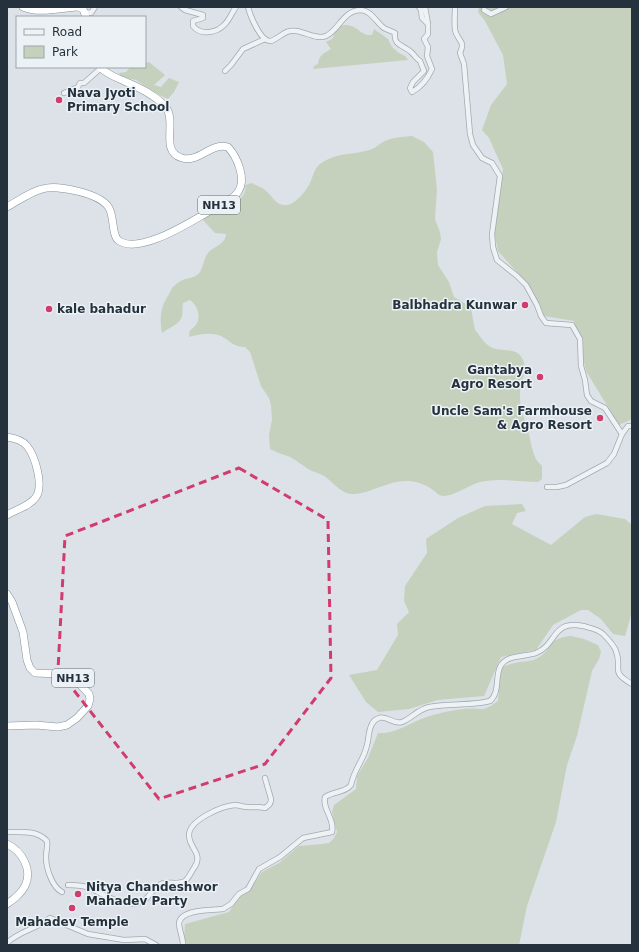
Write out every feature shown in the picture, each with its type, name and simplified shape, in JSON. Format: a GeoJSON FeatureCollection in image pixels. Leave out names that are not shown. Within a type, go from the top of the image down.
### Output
{"type":"FeatureCollection","features":[{"type":"Feature","properties":{"kind":"highway"},"geometry":{"type":"LineString","coordinates":[[23,7],[32,10],[82,10]]}},
{"type":"Feature","properties":{"kind":"highway","name":"NH13"},"geometry":{"type":"LineString","coordinates":[[7,208],[36,191],[47,188],[72,191],[96,197],[104,202],[109,208],[113,217],[115,234],[118,239],[125,243],[135,244],[169,234],[238,193],[241,183],[240,171],[236,158],[228,147],[216,147],[193,158],[180,158],[174,154],[171,149],[170,115],[164,104],[136,87],[106,73],[101,68]]}},
{"type":"Feature","properties":{"kind":"highway"},"geometry":{"type":"LineString","coordinates":[[7,437],[18,440],[27,446],[36,467],[39,486],[38,494],[31,502],[7,515]]}},
{"type":"Feature","properties":{"kind":"highway","name":"NH13"},"geometry":{"type":"LineString","coordinates":[[7,594],[12,602],[22,632],[30,668],[35,673],[60,674],[74,678],[89,694],[90,699],[88,706],[77,718],[67,725],[58,727],[36,725],[7,726]]}},
{"type":"Feature","properties":{"kind":"highway"},"geometry":{"type":"LineString","coordinates":[[7,844],[14,848],[23,857],[28,877],[25,886],[16,898],[7,904]]}},
{"type":"Feature","properties":{"kind":"street"},"geometry":{"type":"LineString","coordinates":[[82,10],[91,12],[95,7]]}},
{"type":"Feature","properties":{"kind":"street"},"geometry":{"type":"LineString","coordinates":[[181,7],[185,10],[203,15],[202,18],[193,21],[193,26],[201,32],[208,32],[225,24],[236,7]]}},
{"type":"Feature","properties":{"kind":"street"},"geometry":{"type":"LineString","coordinates":[[248,7],[256,27],[265,39]]}},
{"type":"Feature","properties":{"kind":"street"},"geometry":{"type":"LineString","coordinates":[[419,7],[422,18],[428,24]]}},
{"type":"Feature","properties":{"kind":"street"},"geometry":{"type":"LineString","coordinates":[[225,71],[243,49],[265,39],[272,40],[293,30],[318,37],[325,37],[330,34],[346,16],[355,11],[361,10],[367,12],[384,28],[395,33],[395,40],[398,44],[410,51],[416,59],[420,61],[424,71],[413,82],[410,88],[412,92],[428,78],[432,69],[427,56],[428,47],[424,39],[428,34],[425,7]]}},
{"type":"Feature","properties":{"kind":"street"},"geometry":{"type":"LineString","coordinates":[[456,7],[457,14]]}},
{"type":"Feature","properties":{"kind":"street"},"geometry":{"type":"LineString","coordinates":[[456,7],[455,30],[462,44],[460,53],[464,64],[470,134],[473,145],[482,158],[492,163],[500,176],[492,234],[493,247],[497,260],[526,285],[546,323],[572,325],[580,339],[581,366],[587,395],[591,401],[605,408],[622,434]]}},
{"type":"Feature","properties":{"kind":"street"},"geometry":{"type":"LineString","coordinates":[[484,10],[492,14],[506,7]]}},
{"type":"Feature","properties":{"kind":"street"},"geometry":{"type":"LineString","coordinates":[[64,93],[78,87],[80,83],[84,83],[99,68]]}},
{"type":"Feature","properties":{"kind":"street"},"geometry":{"type":"LineString","coordinates":[[548,487],[566,485],[607,463],[614,454],[622,434],[628,426],[632,426]]}},
{"type":"Feature","properties":{"kind":"street"},"geometry":{"type":"LineString","coordinates":[[183,945],[179,923],[184,916],[192,912],[223,909],[227,907],[239,894],[248,889],[259,869],[280,857],[303,838],[332,832],[333,825],[324,801],[325,797],[345,791],[351,785],[357,766],[365,754],[372,724],[378,719],[384,718],[397,723],[403,722],[418,710],[428,707],[490,701],[495,696],[500,666],[506,660],[535,653],[541,650],[562,627],[588,627],[601,633],[614,646],[616,651],[618,673],[621,677],[632,684]]}},
{"type":"Feature","properties":{"kind":"street"},"geometry":{"type":"LineString","coordinates":[[68,885],[88,888],[118,901],[128,904],[137,904],[141,903],[163,883],[182,882],[186,880],[197,864],[198,855],[189,838],[192,827],[199,819],[216,810],[226,807],[235,805],[266,808],[271,802],[271,799],[265,778]]}},
{"type":"Feature","properties":{"kind":"street"},"geometry":{"type":"LineString","coordinates":[[7,832],[35,833],[42,836],[47,841],[47,863],[50,875],[57,889],[62,892]]}},
{"type":"Feature","properties":{"kind":"street"},"geometry":{"type":"LineString","coordinates":[[7,943],[16,936],[50,918],[88,934],[114,940],[145,939],[156,945]]}},
{"type":"Feature","properties":{"kind":"street"},"geometry":{"type":"LineString","coordinates":[[114,940],[119,945]]}},
{"type":"Feature","properties":{"kind":"highlighted area"},"geometry":{"type":"Polygon","coordinates":[[[239,468],[328,520],[331,678],[265,764],[159,799],[58,670],[65,536],[239,468]]]}},
{"type":"Feature","properties":{"kind":"green space"},"geometry":{"type":"Polygon","coordinates":[[[479,7],[632,7],[632,419],[619,425],[586,371],[574,321],[544,316],[531,288],[498,251],[493,227],[501,188],[503,169],[489,138],[482,130],[491,105],[507,84],[503,55],[485,21],[478,12],[479,7]]]}},
{"type":"Feature","properties":{"kind":"green space"},"geometry":{"type":"Polygon","coordinates":[[[349,25],[368,35],[372,35],[374,29],[388,39],[392,47],[405,56],[408,60],[313,69],[314,66],[318,64],[319,58],[331,49],[326,42],[334,36],[329,31],[332,27],[349,25]]]}},
{"type":"Feature","properties":{"kind":"green space"},"geometry":{"type":"Polygon","coordinates":[[[149,62],[165,75],[154,85],[161,87],[169,78],[179,82],[174,92],[168,99],[155,93],[136,80],[122,77],[119,73],[126,72],[131,68],[146,68],[146,63],[149,62]]]}},
{"type":"Feature","properties":{"kind":"green space"},"geometry":{"type":"Polygon","coordinates":[[[412,136],[424,142],[433,152],[437,190],[435,219],[441,239],[437,252],[438,265],[449,282],[454,297],[466,304],[471,309],[475,330],[485,343],[493,348],[519,354],[524,363],[524,372],[520,392],[521,405],[534,455],[536,460],[542,466],[542,479],[538,482],[500,480],[485,481],[473,484],[448,496],[444,496],[439,495],[425,485],[401,481],[362,493],[346,493],[324,476],[308,469],[290,457],[270,449],[269,435],[272,420],[271,405],[269,398],[261,386],[250,352],[245,347],[235,345],[221,336],[213,334],[201,334],[189,337],[190,331],[197,323],[199,316],[195,305],[190,300],[183,303],[181,319],[174,326],[162,333],[161,314],[164,303],[172,288],[181,281],[194,277],[199,273],[208,253],[224,241],[226,234],[215,233],[203,220],[208,216],[230,206],[242,197],[245,191],[245,185],[252,183],[268,192],[274,200],[280,204],[287,205],[296,200],[302,194],[309,185],[316,169],[320,164],[327,160],[339,155],[372,149],[383,142],[398,137],[412,136]]]}},
{"type":"Feature","properties":{"kind":"green space"},"geometry":{"type":"Polygon","coordinates":[[[522,504],[526,511],[517,513],[512,524],[551,545],[585,517],[596,514],[625,519],[632,525],[632,612],[625,636],[613,634],[601,619],[588,610],[581,610],[553,625],[536,650],[501,657],[484,696],[438,700],[409,709],[378,712],[366,702],[349,675],[377,670],[398,635],[397,624],[409,612],[404,601],[405,586],[427,553],[426,539],[458,518],[485,506],[522,504]]]}},
{"type":"Feature","properties":{"kind":"green space"},"geometry":{"type":"Polygon","coordinates":[[[571,636],[584,639],[598,645],[601,652],[592,671],[577,736],[567,765],[556,822],[527,906],[519,945],[187,945],[184,938],[185,924],[229,912],[237,900],[252,887],[262,872],[279,863],[299,846],[329,843],[334,838],[337,832],[332,812],[334,805],[356,789],[357,776],[368,758],[378,733],[393,731],[426,717],[441,713],[460,709],[484,709],[488,707],[498,701],[500,668],[513,663],[536,659],[541,656],[557,639],[571,636]]]}},
{"type":"Feature","properties":{"kind":"place","name":"Nava Jyoti Primary School"},"geometry":{"type":"Point","coordinates":[59,100]}},
{"type":"Feature","properties":{"kind":"place","name":"Balbhadra Kunwar"},"geometry":{"type":"Point","coordinates":[525,305]}},
{"type":"Feature","properties":{"kind":"place","name":"kale bahadur"},"geometry":{"type":"Point","coordinates":[49,309]}},
{"type":"Feature","properties":{"kind":"place","name":"Gantabya Agro Resort"},"geometry":{"type":"Point","coordinates":[540,377]}},
{"type":"Feature","properties":{"kind":"place","name":"Uncle Sam's Farmhouse & Agro Resort"},"geometry":{"type":"Point","coordinates":[600,418]}},
{"type":"Feature","properties":{"kind":"place","name":"Nitya Chandeshwor Mahadev Party"},"geometry":{"type":"Point","coordinates":[78,894]}},
{"type":"Feature","properties":{"kind":"place","name":"Mahadev Temple"},"geometry":{"type":"Point","coordinates":[72,908]}}]}
